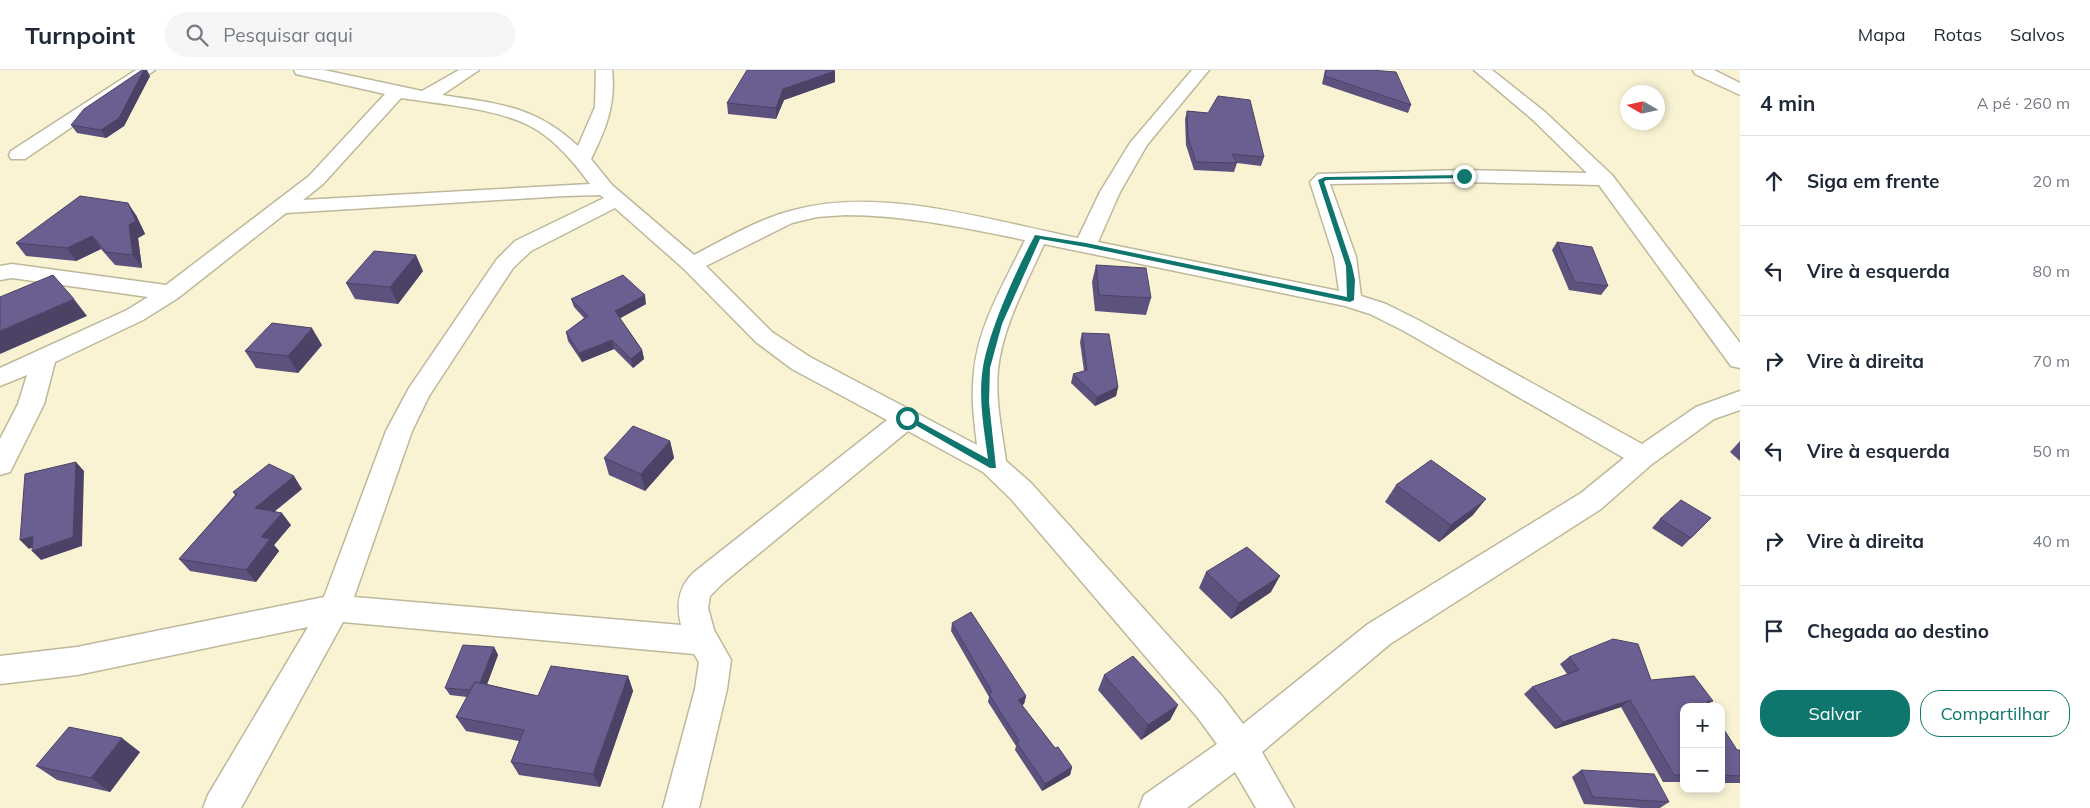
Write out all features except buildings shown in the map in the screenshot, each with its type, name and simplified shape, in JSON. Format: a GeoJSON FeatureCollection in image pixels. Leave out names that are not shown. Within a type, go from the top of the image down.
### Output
{"type":"FeatureCollection","features":[{"type":"Feature","properties":{"kind":"street"},"geometry":{"type":"LineString","coordinates":[[18,155],[147,70]]}},
{"type":"Feature","properties":{"kind":"street"},"geometry":{"type":"LineString","coordinates":[[302,70],[397,92],[500,110],[532,120],[552,132],[581,159],[612,194],[692,264],[772,342],[801,363],[993,465],[1021,491],[1210,707],[1240,748],[1276,808]]}},
{"type":"Feature","properties":{"kind":"street"},"geometry":{"type":"LineString","coordinates":[[425,96],[471,70]]}},
{"type":"Feature","properties":{"kind":"street"},"geometry":{"type":"LineString","coordinates":[[581,159],[604,116],[607,86],[604,70]]}},
{"type":"Feature","properties":{"kind":"street"},"geometry":{"type":"LineString","coordinates":[[1086,245],[1110,192],[1139,143],[1201,70]]}},
{"type":"Feature","properties":{"kind":"street"},"geometry":{"type":"LineString","coordinates":[[1482,70],[1546,122],[1605,179],[1698,301],[1737,348]]}},
{"type":"Feature","properties":{"kind":"street"},"geometry":{"type":"LineString","coordinates":[[1701,70],[1740,90]]}},
{"type":"Feature","properties":{"kind":"street"},"geometry":{"type":"LineString","coordinates":[[0,378],[135,315],[170,293],[284,207],[316,180],[397,92]]}},
{"type":"Feature","properties":{"kind":"street"},"geometry":{"type":"LineString","coordinates":[[1350,300],[1351,280],[1349,266],[1321,187],[1320,182],[1325,178],[1464,176],[1605,179]]}},
{"type":"Feature","properties":{"kind":"street"},"geometry":{"type":"LineString","coordinates":[[284,207],[384,203],[526,191],[612,194]]}},
{"type":"Feature","properties":{"kind":"street"},"geometry":{"type":"LineString","coordinates":[[222,808],[335,608],[398,431],[418,394],[505,264],[523,246],[612,194]]}},
{"type":"Feature","properties":{"kind":"street"},"geometry":{"type":"LineString","coordinates":[[692,264],[784,220],[816,211],[855,208],[907,211],[1086,245],[1350,300],[1378,310],[1412,326],[1643,457]]}},
{"type":"Feature","properties":{"kind":"street"},"geometry":{"type":"LineString","coordinates":[[993,465],[985,402],[986,368],[998,324],[1037,237]]}},
{"type":"Feature","properties":{"kind":"street"},"geometry":{"type":"LineString","coordinates":[[0,273],[12,271],[170,293]]}},
{"type":"Feature","properties":{"kind":"street"},"geometry":{"type":"LineString","coordinates":[[0,465],[31,404],[44,359]]}},
{"type":"Feature","properties":{"kind":"street"},"geometry":{"type":"LineString","coordinates":[[1157,808],[1240,748],[1379,634],[1591,501],[1643,457],[1706,414],[1740,400]]}},
{"type":"Feature","properties":{"kind":"street"},"geometry":{"type":"LineString","coordinates":[[681,808],[711,689],[715,660],[703,642],[692,604],[697,590],[712,574],[907,418]]}},
{"type":"Feature","properties":{"kind":"street"},"geometry":{"type":"LineString","coordinates":[[0,670],[77,661],[117,651],[335,608],[703,642]]}},
{"type":"Feature","properties":{"kind":"route"},"geometry":{"type":"LineString","coordinates":[[907,418],[993,465],[985,402],[986,368],[998,324],[1037,237],[1086,245],[1350,300],[1351,280],[1349,266],[1320,182],[1325,178],[1464,176]]}}]}
